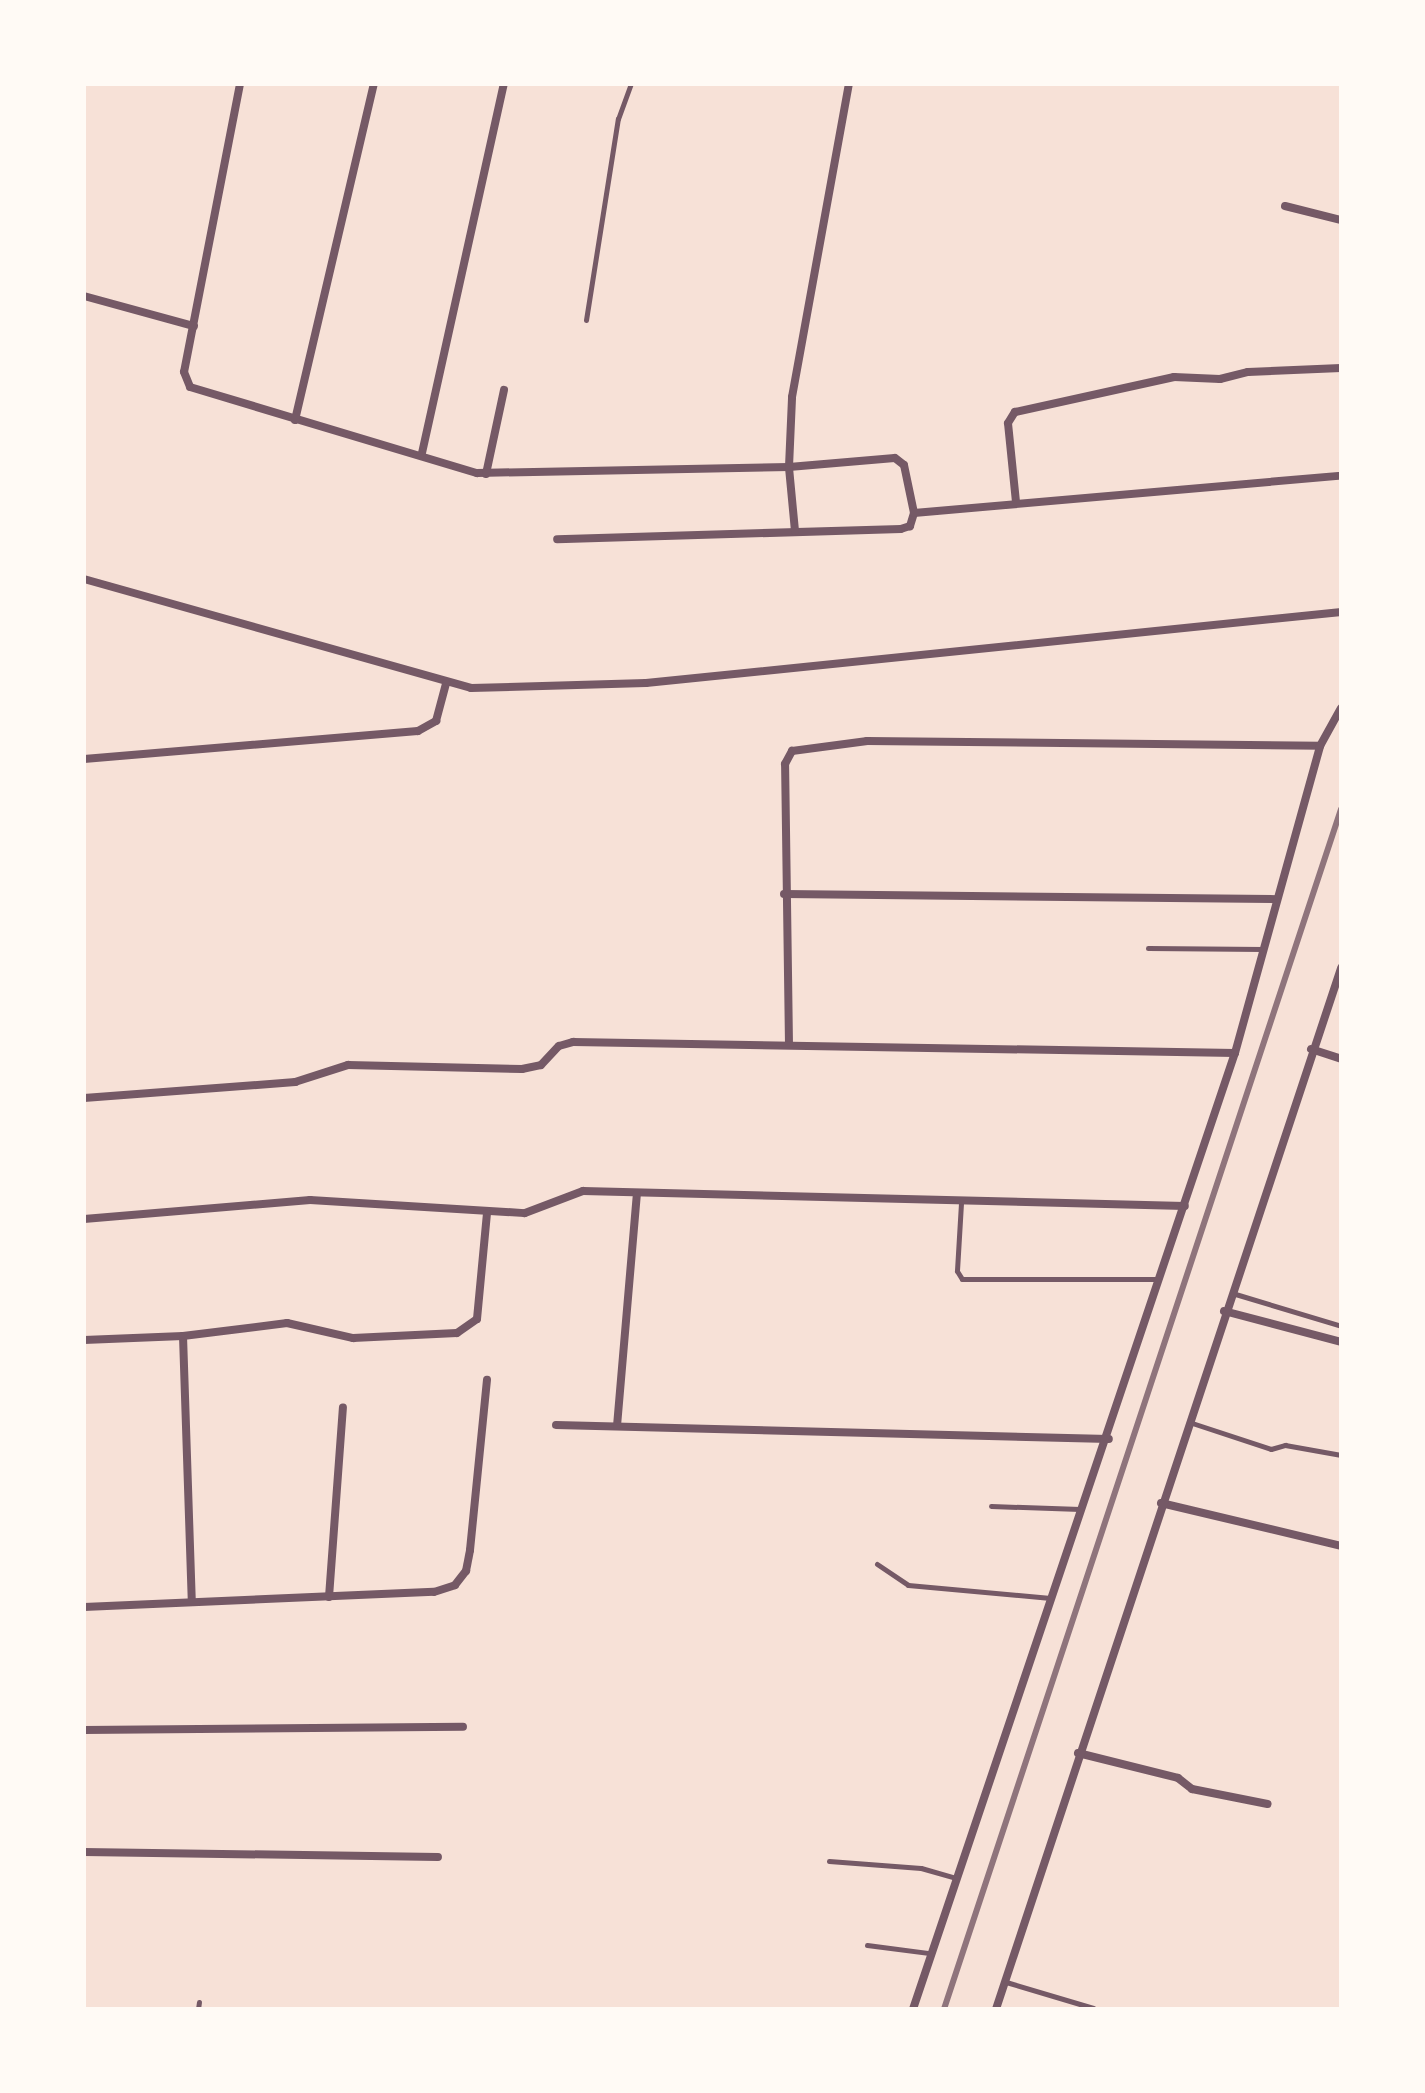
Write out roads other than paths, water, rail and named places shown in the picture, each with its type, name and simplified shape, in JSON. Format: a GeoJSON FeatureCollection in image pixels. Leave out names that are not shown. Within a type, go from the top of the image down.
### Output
{"type":"FeatureCollection","features":[{"type":"Feature","properties":{"kind":"street"},"geometry":{"type":"LineString","coordinates":[[240,84],[184,372],[190,387],[486,474],[789,467],[901,459],[914,513],[910,526],[901,529],[557,539]]}},
{"type":"Feature","properties":{"kind":"street"},"geometry":{"type":"LineString","coordinates":[[295,420],[374,84]]}},
{"type":"Feature","properties":{"kind":"street"},"geometry":{"type":"LineString","coordinates":[[422,453],[504,84]]}},
{"type":"Feature","properties":{"kind":"street"},"geometry":{"type":"LineString","coordinates":[[795,531],[789,467],[792,397],[849,84]]}},
{"type":"Feature","properties":{"kind":"street"},"geometry":{"type":"LineString","coordinates":[[1285,206],[1341,220]]}},
{"type":"Feature","properties":{"kind":"street"},"geometry":{"type":"LineString","coordinates":[[84,296],[194,326]]}},
{"type":"Feature","properties":{"kind":"street"},"geometry":{"type":"LineString","coordinates":[[1016,502],[1008,423],[1015,412],[1174,377],[1220,379],[1248,372],[1341,368]]}},
{"type":"Feature","properties":{"kind":"street"},"geometry":{"type":"LineString","coordinates":[[486,474],[504,390]]}},
{"type":"Feature","properties":{"kind":"street"},"geometry":{"type":"LineString","coordinates":[[914,513],[1341,476]]}},
{"type":"Feature","properties":{"kind":"street"},"geometry":{"type":"LineString","coordinates":[[84,579],[252,622],[446,683],[482,688],[646,683],[1341,612]]}},
{"type":"Feature","properties":{"kind":"street"},"geometry":{"type":"LineString","coordinates":[[84,759],[418,731],[436,721],[446,683]]}},
{"type":"Feature","properties":{"kind":"street"},"geometry":{"type":"LineString","coordinates":[[913,2009],[929,1953],[1080,1509],[1109,1439],[1158,1279],[1235,1053],[1320,746],[1341,708]]}},
{"type":"Feature","properties":{"kind":"street"},"geometry":{"type":"LineString","coordinates":[[789,1045],[784,894],[785,764],[798,748],[867,741],[1320,746]]}},
{"type":"Feature","properties":{"kind":"street"},"geometry":{"type":"LineString","coordinates":[[784,894],[1277,899]]}},
{"type":"Feature","properties":{"kind":"street"},"geometry":{"type":"LineString","coordinates":[[996,2009],[1311,1049],[1341,971]]}},
{"type":"Feature","properties":{"kind":"street"},"geometry":{"type":"LineString","coordinates":[[84,1098],[295,1082],[348,1065],[522,1069],[541,1065],[559,1046],[573,1042],[1235,1053]]}},
{"type":"Feature","properties":{"kind":"street"},"geometry":{"type":"LineString","coordinates":[[1311,1049],[1341,1059]]}},
{"type":"Feature","properties":{"kind":"street"},"geometry":{"type":"LineString","coordinates":[[84,1219],[310,1200],[487,1213],[540,1211],[583,1191],[961,1203],[1185,1206]]}},
{"type":"Feature","properties":{"kind":"street"},"geometry":{"type":"LineString","coordinates":[[617,1426],[637,1194]]}},
{"type":"Feature","properties":{"kind":"street"},"geometry":{"type":"LineString","coordinates":[[84,1340],[183,1336],[287,1323],[353,1338],[466,1330],[477,1319],[487,1213]]}},
{"type":"Feature","properties":{"kind":"street"},"geometry":{"type":"LineString","coordinates":[[1224,1311],[1341,1342]]}},
{"type":"Feature","properties":{"kind":"street"},"geometry":{"type":"LineString","coordinates":[[183,1336],[192,1602]]}},
{"type":"Feature","properties":{"kind":"street"},"geometry":{"type":"LineString","coordinates":[[84,1607],[434,1592],[461,1578],[470,1550],[487,1380]]}},
{"type":"Feature","properties":{"kind":"street"},"geometry":{"type":"LineString","coordinates":[[329,1597],[343,1408]]}},
{"type":"Feature","properties":{"kind":"street"},"geometry":{"type":"LineString","coordinates":[[556,1425],[1109,1439]]}},
{"type":"Feature","properties":{"kind":"street"},"geometry":{"type":"LineString","coordinates":[[1161,1503],[1341,1546]]}},
{"type":"Feature","properties":{"kind":"street"},"geometry":{"type":"LineString","coordinates":[[84,1730],[463,1727]]}},
{"type":"Feature","properties":{"kind":"street"},"geometry":{"type":"LineString","coordinates":[[1078,1753],[1178,1778],[1192,1789],[1268,1804]]}},
{"type":"Feature","properties":{"kind":"street"},"geometry":{"type":"LineString","coordinates":[[84,1852],[438,1857]]}},
{"type":"Feature","properties":{"kind":"lane"},"geometry":{"type":"LineString","coordinates":[[586,320],[618,119],[631,84]]}},
{"type":"Feature","properties":{"kind":"lane"},"geometry":{"type":"LineString","coordinates":[[1148,948],[1264,949]]}},
{"type":"Feature","properties":{"kind":"lane"},"geometry":{"type":"LineString","coordinates":[[961,1203],[960,1278],[1158,1279]]}},
{"type":"Feature","properties":{"kind":"lane"},"geometry":{"type":"LineString","coordinates":[[1231,1292],[1341,1326]]}},
{"type":"Feature","properties":{"kind":"lane"},"geometry":{"type":"LineString","coordinates":[[1188,1421],[1271,1449],[1292,1446],[1341,1455]]}},
{"type":"Feature","properties":{"kind":"lane"},"geometry":{"type":"LineString","coordinates":[[991,1506],[1080,1509]]}},
{"type":"Feature","properties":{"kind":"lane"},"geometry":{"type":"LineString","coordinates":[[877,1564],[908,1585],[1050,1598]]}},
{"type":"Feature","properties":{"kind":"lane"},"geometry":{"type":"LineString","coordinates":[[829,1861],[921,1868],[955,1878]]}},
{"type":"Feature","properties":{"kind":"lane"},"geometry":{"type":"LineString","coordinates":[[867,1945],[929,1953]]}},
{"type":"Feature","properties":{"kind":"lane"},"geometry":{"type":"LineString","coordinates":[[1005,1982],[1093,2008]]}},
{"type":"Feature","properties":{"kind":"railway"},"geometry":{"type":"LineString","coordinates":[[944,2009],[1341,809]]}}]}
